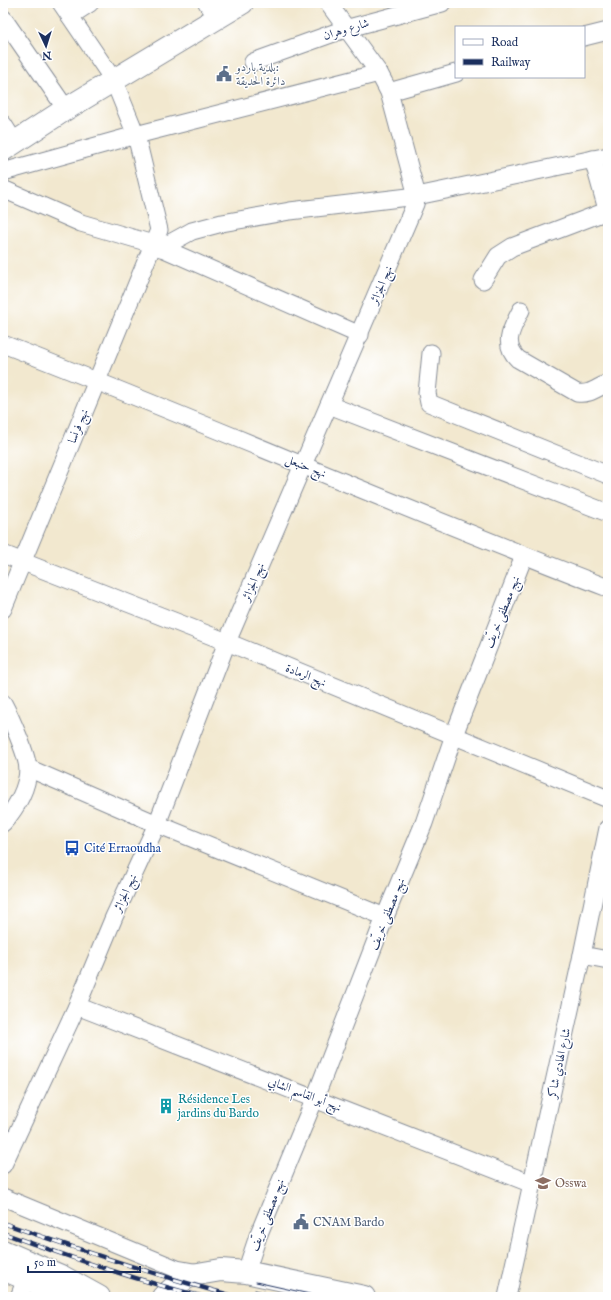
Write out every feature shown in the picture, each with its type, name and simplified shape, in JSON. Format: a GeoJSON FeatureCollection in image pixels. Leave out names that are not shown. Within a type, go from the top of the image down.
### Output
{"type":"FeatureCollection","features":[{"type":"Feature","properties":{"kind":"main road"},"geometry":{"type":"LineString","coordinates":[[9,146],[66,109],[114,81],[212,10],[242,3]]}},
{"type":"Feature","properties":{"kind":"main road"},"geometry":{"type":"LineString","coordinates":[[3,1251],[61,1276],[99,1297]]}},
{"type":"Feature","properties":{"kind":"main road"},"geometry":{"type":"LineString","coordinates":[[3,1269],[23,1288],[69,1297]]}},
{"type":"Feature","properties":{"kind":"main road"},"geometry":{"type":"LineString","coordinates":[[163,1297],[180,1282],[199,1273],[221,1270],[246,1272],[364,1297]]}},
{"type":"Feature","properties":{"kind":"street"},"geometry":{"type":"LineString","coordinates":[[66,10],[90,3]]}},
{"type":"Feature","properties":{"kind":"street"},"geometry":{"type":"LineString","coordinates":[[328,3],[378,73],[389,92],[417,196]]}},
{"type":"Feature","properties":{"kind":"street","name":"شارع وهران"},"geometry":{"type":"LineString","coordinates":[[253,62],[345,28],[442,3]]}},
{"type":"Feature","properties":{"kind":"street","name":"نهج فرنسا"},"geometry":{"type":"LineString","coordinates":[[3,609],[97,381],[157,246],[159,230],[158,220],[136,135],[114,81],[66,10]]}},
{"type":"Feature","properties":{"kind":"street"},"geometry":{"type":"LineString","coordinates":[[3,18],[66,109]]}},
{"type":"Feature","properties":{"kind":"street"},"geometry":{"type":"LineString","coordinates":[[585,37],[608,31]]}},
{"type":"Feature","properties":{"kind":"street"},"geometry":{"type":"LineString","coordinates":[[3,172],[136,135],[378,73]]}},
{"type":"Feature","properties":{"kind":"street"},"geometry":{"type":"LineString","coordinates":[[389,92],[455,73]]}},
{"type":"Feature","properties":{"kind":"street"},"geometry":{"type":"LineString","coordinates":[[3,124],[9,146]]}},
{"type":"Feature","properties":{"kind":"street"},"geometry":{"type":"LineString","coordinates":[[157,246],[192,231],[222,223],[290,211],[417,196],[600,158],[607,212],[512,247],[498,256],[483,280]]}},
{"type":"Feature","properties":{"kind":"street"},"geometry":{"type":"LineString","coordinates":[[3,189],[81,223],[157,246],[360,334]]}},
{"type":"Feature","properties":{"kind":"street","name":"نهج الجزائر"},"geometry":{"type":"LineString","coordinates":[[3,1166],[77,1006],[114,917],[156,824],[227,642],[330,405],[413,210],[417,196]]}},
{"type":"Feature","properties":{"kind":"street"},"geometry":{"type":"LineString","coordinates":[[521,310],[510,334],[508,344],[512,353],[577,393],[585,394],[592,392],[608,383]]}},
{"type":"Feature","properties":{"kind":"street","name":"نهج حنبعل"},"geometry":{"type":"LineString","coordinates":[[3,344],[304,465],[524,556],[608,588]]}},
{"type":"Feature","properties":{"kind":"street"},"geometry":{"type":"LineString","coordinates":[[431,353],[427,393],[429,403],[608,475]]}},
{"type":"Feature","properties":{"kind":"street"},"geometry":{"type":"LineString","coordinates":[[330,405],[608,513]]}},
{"type":"Feature","properties":{"kind":"street","name":"نهج الرمادة"},"geometry":{"type":"LineString","coordinates":[[3,554],[227,642],[608,799]]}},
{"type":"Feature","properties":{"kind":"street","name":"نهج مصطفى خريّف"},"geometry":{"type":"LineString","coordinates":[[246,1272],[258,1236],[315,1098],[385,917],[424,823],[454,735],[524,556]]}},
{"type":"Feature","properties":{"kind":"street"},"geometry":{"type":"LineString","coordinates":[[3,703],[17,733],[28,768],[26,783],[20,798],[12,812],[3,823]]}},
{"type":"Feature","properties":{"kind":"street"},"geometry":{"type":"LineString","coordinates":[[28,768],[156,824],[385,917]]}},
{"type":"Feature","properties":{"kind":"street","name":"شارع الهادي شاكر"},"geometry":{"type":"LineString","coordinates":[[507,1297],[582,955],[608,828]]}},
{"type":"Feature","properties":{"kind":"street"},"geometry":{"type":"LineString","coordinates":[[582,955],[608,960]]}},
{"type":"Feature","properties":{"kind":"street","name":"نهج أبو القاسم الشابي"},"geometry":{"type":"LineString","coordinates":[[77,1006],[532,1184]]}},
{"type":"Feature","properties":{"kind":"street"},"geometry":{"type":"LineString","coordinates":[[3,1197],[177,1269],[199,1273]]}},
{"type":"Feature","properties":{"kind":"tram line"},"geometry":{"type":"LineString","coordinates":[[256,1282],[323,1297]]}},
{"type":"Feature","properties":{"kind":"tram line"},"geometry":{"type":"LineString","coordinates":[[255,1290],[285,1297]]}},
{"type":"Feature","properties":{"kind":"railway"},"geometry":{"type":"LineString","coordinates":[[3,1223],[119,1262],[237,1297]]}},
{"type":"Feature","properties":{"kind":"railway"},"geometry":{"type":"LineString","coordinates":[[3,1233],[102,1268],[204,1297]]}},
{"type":"Feature","properties":{"kind":"place","name":"بلدية باردو: دائرة الحديقة"},"geometry":{"type":"Point","coordinates":[224,74]}},
{"type":"Feature","properties":{"kind":"place","name":"Cité Erraoudha"},"geometry":{"type":"Point","coordinates":[72,848]}},
{"type":"Feature","properties":{"kind":"place","name":"Résidence Les jardins du Bardo"},"geometry":{"type":"Point","coordinates":[166,1106]}},
{"type":"Feature","properties":{"kind":"place","name":"Osswa"},"geometry":{"type":"Point","coordinates":[543,1183]}},
{"type":"Feature","properties":{"kind":"place","name":"CNAM Bardo"},"geometry":{"type":"Point","coordinates":[301,1222]}}]}
